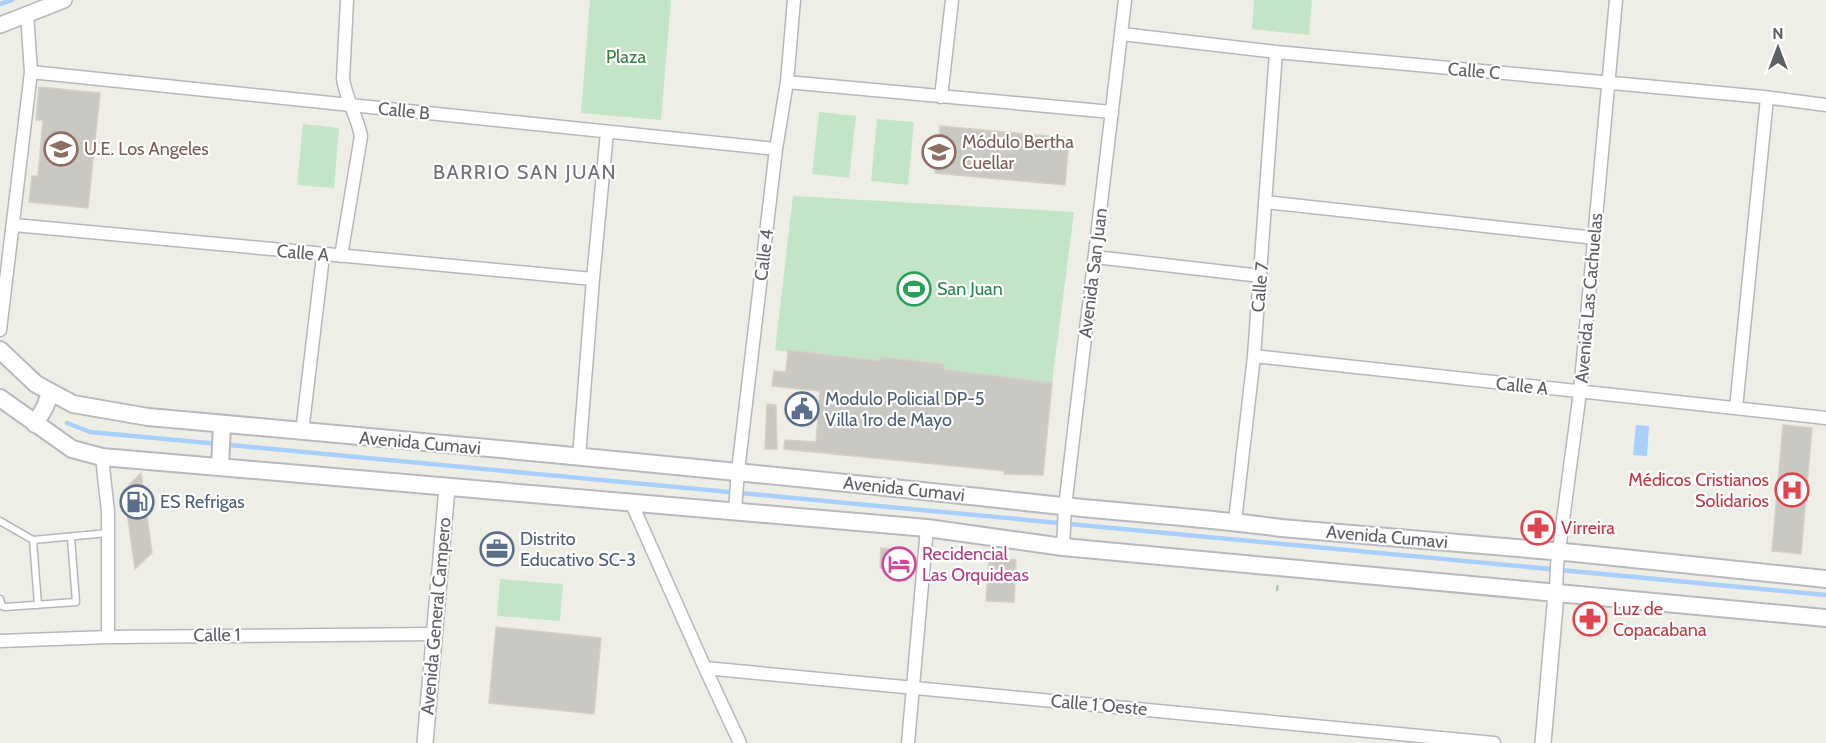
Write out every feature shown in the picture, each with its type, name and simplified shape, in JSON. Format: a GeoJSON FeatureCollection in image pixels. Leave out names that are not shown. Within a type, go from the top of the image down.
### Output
{"type":"FeatureCollection","features":[{"type":"Feature","properties":{"kind":"main road","name":"Avenida Cumavi"},"geometry":{"type":"LineString","coordinates":[[0,350],[36,384],[73,404],[222,428],[302,432],[579,457],[738,477],[1065,512],[1235,521],[1558,558],[1826,579]]}},
{"type":"Feature","properties":{"kind":"main road"},"geometry":{"type":"LineString","coordinates":[[35,424],[50,393]]}},
{"type":"Feature","properties":{"kind":"main road","name":"Avenida Cumavi"},"geometry":{"type":"LineString","coordinates":[[0,398],[72,449],[102,457],[220,461],[447,488],[631,502],[736,504],[1063,543],[1826,618]]}},
{"type":"Feature","properties":{"kind":"main road"},"geometry":{"type":"LineString","coordinates":[[220,461],[222,428]]}},
{"type":"Feature","properties":{"kind":"street"},"geometry":{"type":"LineString","coordinates":[[0,25],[64,0]]}},
{"type":"Feature","properties":{"kind":"street"},"geometry":{"type":"LineString","coordinates":[[341,256],[361,136],[343,79],[347,0]]}},
{"type":"Feature","properties":{"kind":"street","name":"Calle 4"},"geometry":{"type":"LineString","coordinates":[[736,504],[776,149],[787,82],[794,0]]}},
{"type":"Feature","properties":{"kind":"street"},"geometry":{"type":"LineString","coordinates":[[941,97],[952,0]]}},
{"type":"Feature","properties":{"kind":"street","name":"Avenida San Juan"},"geometry":{"type":"LineString","coordinates":[[1063,543],[1125,0]]}},
{"type":"Feature","properties":{"kind":"street","name":"Avenida Las Cachuelas"},"geometry":{"type":"LineString","coordinates":[[1556,591],[1558,558],[1580,392],[1616,0]]}},
{"type":"Feature","properties":{"kind":"street"},"geometry":{"type":"LineString","coordinates":[[0,330],[31,72],[27,14]]}},
{"type":"Feature","properties":{"kind":"street","name":"Calle C"},"geometry":{"type":"LineString","coordinates":[[1122,34],[1276,52],[1826,105]]}},
{"type":"Feature","properties":{"kind":"street","name":"Calle 7"},"geometry":{"type":"LineString","coordinates":[[1235,521],[1261,276],[1276,52]]}},
{"type":"Feature","properties":{"kind":"street","name":"Calle B"},"geometry":{"type":"LineString","coordinates":[[31,72],[776,149]]}},
{"type":"Feature","properties":{"kind":"street"},"geometry":{"type":"LineString","coordinates":[[787,82],[1112,112]]}},
{"type":"Feature","properties":{"kind":"street"},"geometry":{"type":"LineString","coordinates":[[1736,408],[1767,98]]}},
{"type":"Feature","properties":{"kind":"street"},"geometry":{"type":"LineString","coordinates":[[579,457],[607,132]]}},
{"type":"Feature","properties":{"kind":"street"},"geometry":{"type":"LineString","coordinates":[[1266,202],[1595,237]]}},
{"type":"Feature","properties":{"kind":"street","name":"Calle A"},"geometry":{"type":"LineString","coordinates":[[14,225],[323,256],[593,279]]}},
{"type":"Feature","properties":{"kind":"street"},"geometry":{"type":"LineString","coordinates":[[302,432],[323,256]]}},
{"type":"Feature","properties":{"kind":"street"},"geometry":{"type":"LineString","coordinates":[[1095,257],[1261,276]]}},
{"type":"Feature","properties":{"kind":"street","name":"Calle A"},"geometry":{"type":"LineString","coordinates":[[1254,356],[1826,418]]}},
{"type":"Feature","properties":{"kind":"street"},"geometry":{"type":"LineString","coordinates":[[102,457],[108,533],[108,637]]}},
{"type":"Feature","properties":{"kind":"street","name":"Avenida General Campero"},"geometry":{"type":"LineString","coordinates":[[425,743],[447,488]]}},
{"type":"Feature","properties":{"kind":"street"},"geometry":{"type":"LineString","coordinates":[[631,502],[740,743]]}},
{"type":"Feature","properties":{"kind":"street"},"geometry":{"type":"LineString","coordinates":[[908,743],[927,528]]}},
{"type":"Feature","properties":{"kind":"street"},"geometry":{"type":"LineString","coordinates":[[1544,743],[1556,591]]}},
{"type":"Feature","properties":{"kind":"street","name":"Calle 1"},"geometry":{"type":"LineString","coordinates":[[0,641],[108,637],[435,634]]}},
{"type":"Feature","properties":{"kind":"street","name":"Calle 1 Oeste"},"geometry":{"type":"LineString","coordinates":[[705,668],[1494,743]]}},
{"type":"Feature","properties":{"kind":"lane"},"geometry":{"type":"LineString","coordinates":[[0,521],[33,540],[108,533]]}},
{"type":"Feature","properties":{"kind":"lane"},"geometry":{"type":"LineString","coordinates":[[0,599],[2,606],[5,607],[76,602],[71,538]]}},
{"type":"Feature","properties":{"kind":"lane"},"geometry":{"type":"LineString","coordinates":[[33,540],[38,605]]}},
{"type":"Feature","properties":{"kind":"green space","name":"Plaza"},"geometry":{"type":"Polygon","coordinates":[[[590,0],[671,0],[661,120],[581,113],[590,0]]]}},
{"type":"Feature","properties":{"kind":"green space"},"geometry":{"type":"Polygon","coordinates":[[[1254,0],[1312,0],[1309,35],[1252,29],[1254,0]]]}},
{"type":"Feature","properties":{"kind":"green space"},"geometry":{"type":"Polygon","coordinates":[[[819,112],[856,116],[849,178],[812,174],[819,112]]]}},
{"type":"Feature","properties":{"kind":"green space"},"geometry":{"type":"Polygon","coordinates":[[[877,119],[914,122],[908,185],[871,181],[877,119]]]}},
{"type":"Feature","properties":{"kind":"green space"},"geometry":{"type":"Polygon","coordinates":[[[303,124],[339,128],[334,188],[297,185],[303,124]]]}},
{"type":"Feature","properties":{"kind":"green space","name":"San Juan"},"geometry":{"type":"Polygon","coordinates":[[[793,196],[1074,212],[1052,383],[775,350],[793,196]]]}},
{"type":"Feature","properties":{"kind":"green space"},"geometry":{"type":"Polygon","coordinates":[[[500,579],[563,584],[560,621],[497,616],[500,579]]]}},
{"type":"Feature","properties":{"kind":"water"},"geometry":{"type":"Polygon","coordinates":[[[1636,425],[1649,426],[1647,456],[1633,455],[1636,425]]]}},
{"type":"Feature","properties":{"kind":"building"},"geometry":{"type":"Polygon","coordinates":[[[39,87],[100,93],[88,208],[29,202],[32,176],[38,176],[43,120],[36,120],[39,87]]]}},
{"type":"Feature","properties":{"kind":"building"},"geometry":{"type":"Polygon","coordinates":[[[940,126],[1069,138],[1065,185],[935,173],[940,126]]]}},
{"type":"Feature","properties":{"kind":"building"},"geometry":{"type":"Polygon","coordinates":[[[788,350],[880,361],[881,357],[944,364],[943,369],[1052,383],[1043,475],[1004,474],[1005,471],[784,449],[785,440],[816,442],[820,391],[772,386],[774,371],[786,372],[788,350]]]}},
{"type":"Feature","properties":{"kind":"building"},"geometry":{"type":"Polygon","coordinates":[[[767,404],[776,405],[777,449],[765,449],[767,404]]]}},
{"type":"Feature","properties":{"kind":"building","name":"Médicos Cristianos Solidarios"},"geometry":{"type":"Polygon","coordinates":[[[1783,425],[1812,428],[1801,554],[1772,551],[1783,425]]]}},
{"type":"Feature","properties":{"kind":"building"},"geometry":{"type":"Polygon","coordinates":[[[141,473],[152,553],[135,569],[124,490],[141,473]]]}},
{"type":"Feature","properties":{"kind":"building","name":"Recidencial Las Orquideas"},"geometry":{"type":"Polygon","coordinates":[[[881,548],[909,550],[916,558],[915,570],[880,568],[881,548]]]}},
{"type":"Feature","properties":{"kind":"building"},"geometry":{"type":"Polygon","coordinates":[[[989,558],[1016,560],[1014,602],[986,601],[989,558]]]}},
{"type":"Feature","properties":{"kind":"building"},"geometry":{"type":"Polygon","coordinates":[[[496,627],[601,638],[594,714],[489,703],[496,627]]]}},
{"type":"Feature","properties":{"kind":"waterway"},"geometry":{"type":"LineString","coordinates":[[0,4],[12,0]]}},
{"type":"Feature","properties":{"kind":"waterway"},"geometry":{"type":"LineString","coordinates":[[67,423],[90,432],[1826,595]]}},
{"type":"Feature","properties":{"kind":"place","name":"U.E. Los Angeles"},"geometry":{"type":"Point","coordinates":[61,149]}},
{"type":"Feature","properties":{"kind":"place","name":"Módulo Bertha Cuellar"},"geometry":{"type":"Point","coordinates":[939,152]}},
{"type":"Feature","properties":{"kind":"place","name":"San Juan"},"geometry":{"type":"Point","coordinates":[914,289]}},
{"type":"Feature","properties":{"kind":"place","name":"Modulo Policial DP-5 Villa 1ro de Mayo"},"geometry":{"type":"Point","coordinates":[802,409]}},
{"type":"Feature","properties":{"kind":"place","name":"Médicos Cristianos Solidarios"},"geometry":{"type":"Point","coordinates":[1792,490]}},
{"type":"Feature","properties":{"kind":"place","name":"ES Refrigas"},"geometry":{"type":"Point","coordinates":[137,502]}},
{"type":"Feature","properties":{"kind":"place","name":"Virreira"},"geometry":{"type":"Point","coordinates":[1538,528]}},
{"type":"Feature","properties":{"kind":"place","name":"Distrito Educativo SC-3"},"geometry":{"type":"Point","coordinates":[497,549]}},
{"type":"Feature","properties":{"kind":"place","name":"Recidencial Las Orquideas"},"geometry":{"type":"Point","coordinates":[899,564]}},
{"type":"Feature","properties":{"kind":"place","name":"Luz de Copacabana"},"geometry":{"type":"Point","coordinates":[1590,619]}},
{"type":"Feature","properties":{"kind":"district","name":"BARRIO SAN JUAN"},"geometry":{"type":"Point","coordinates":[525,172]}}]}
